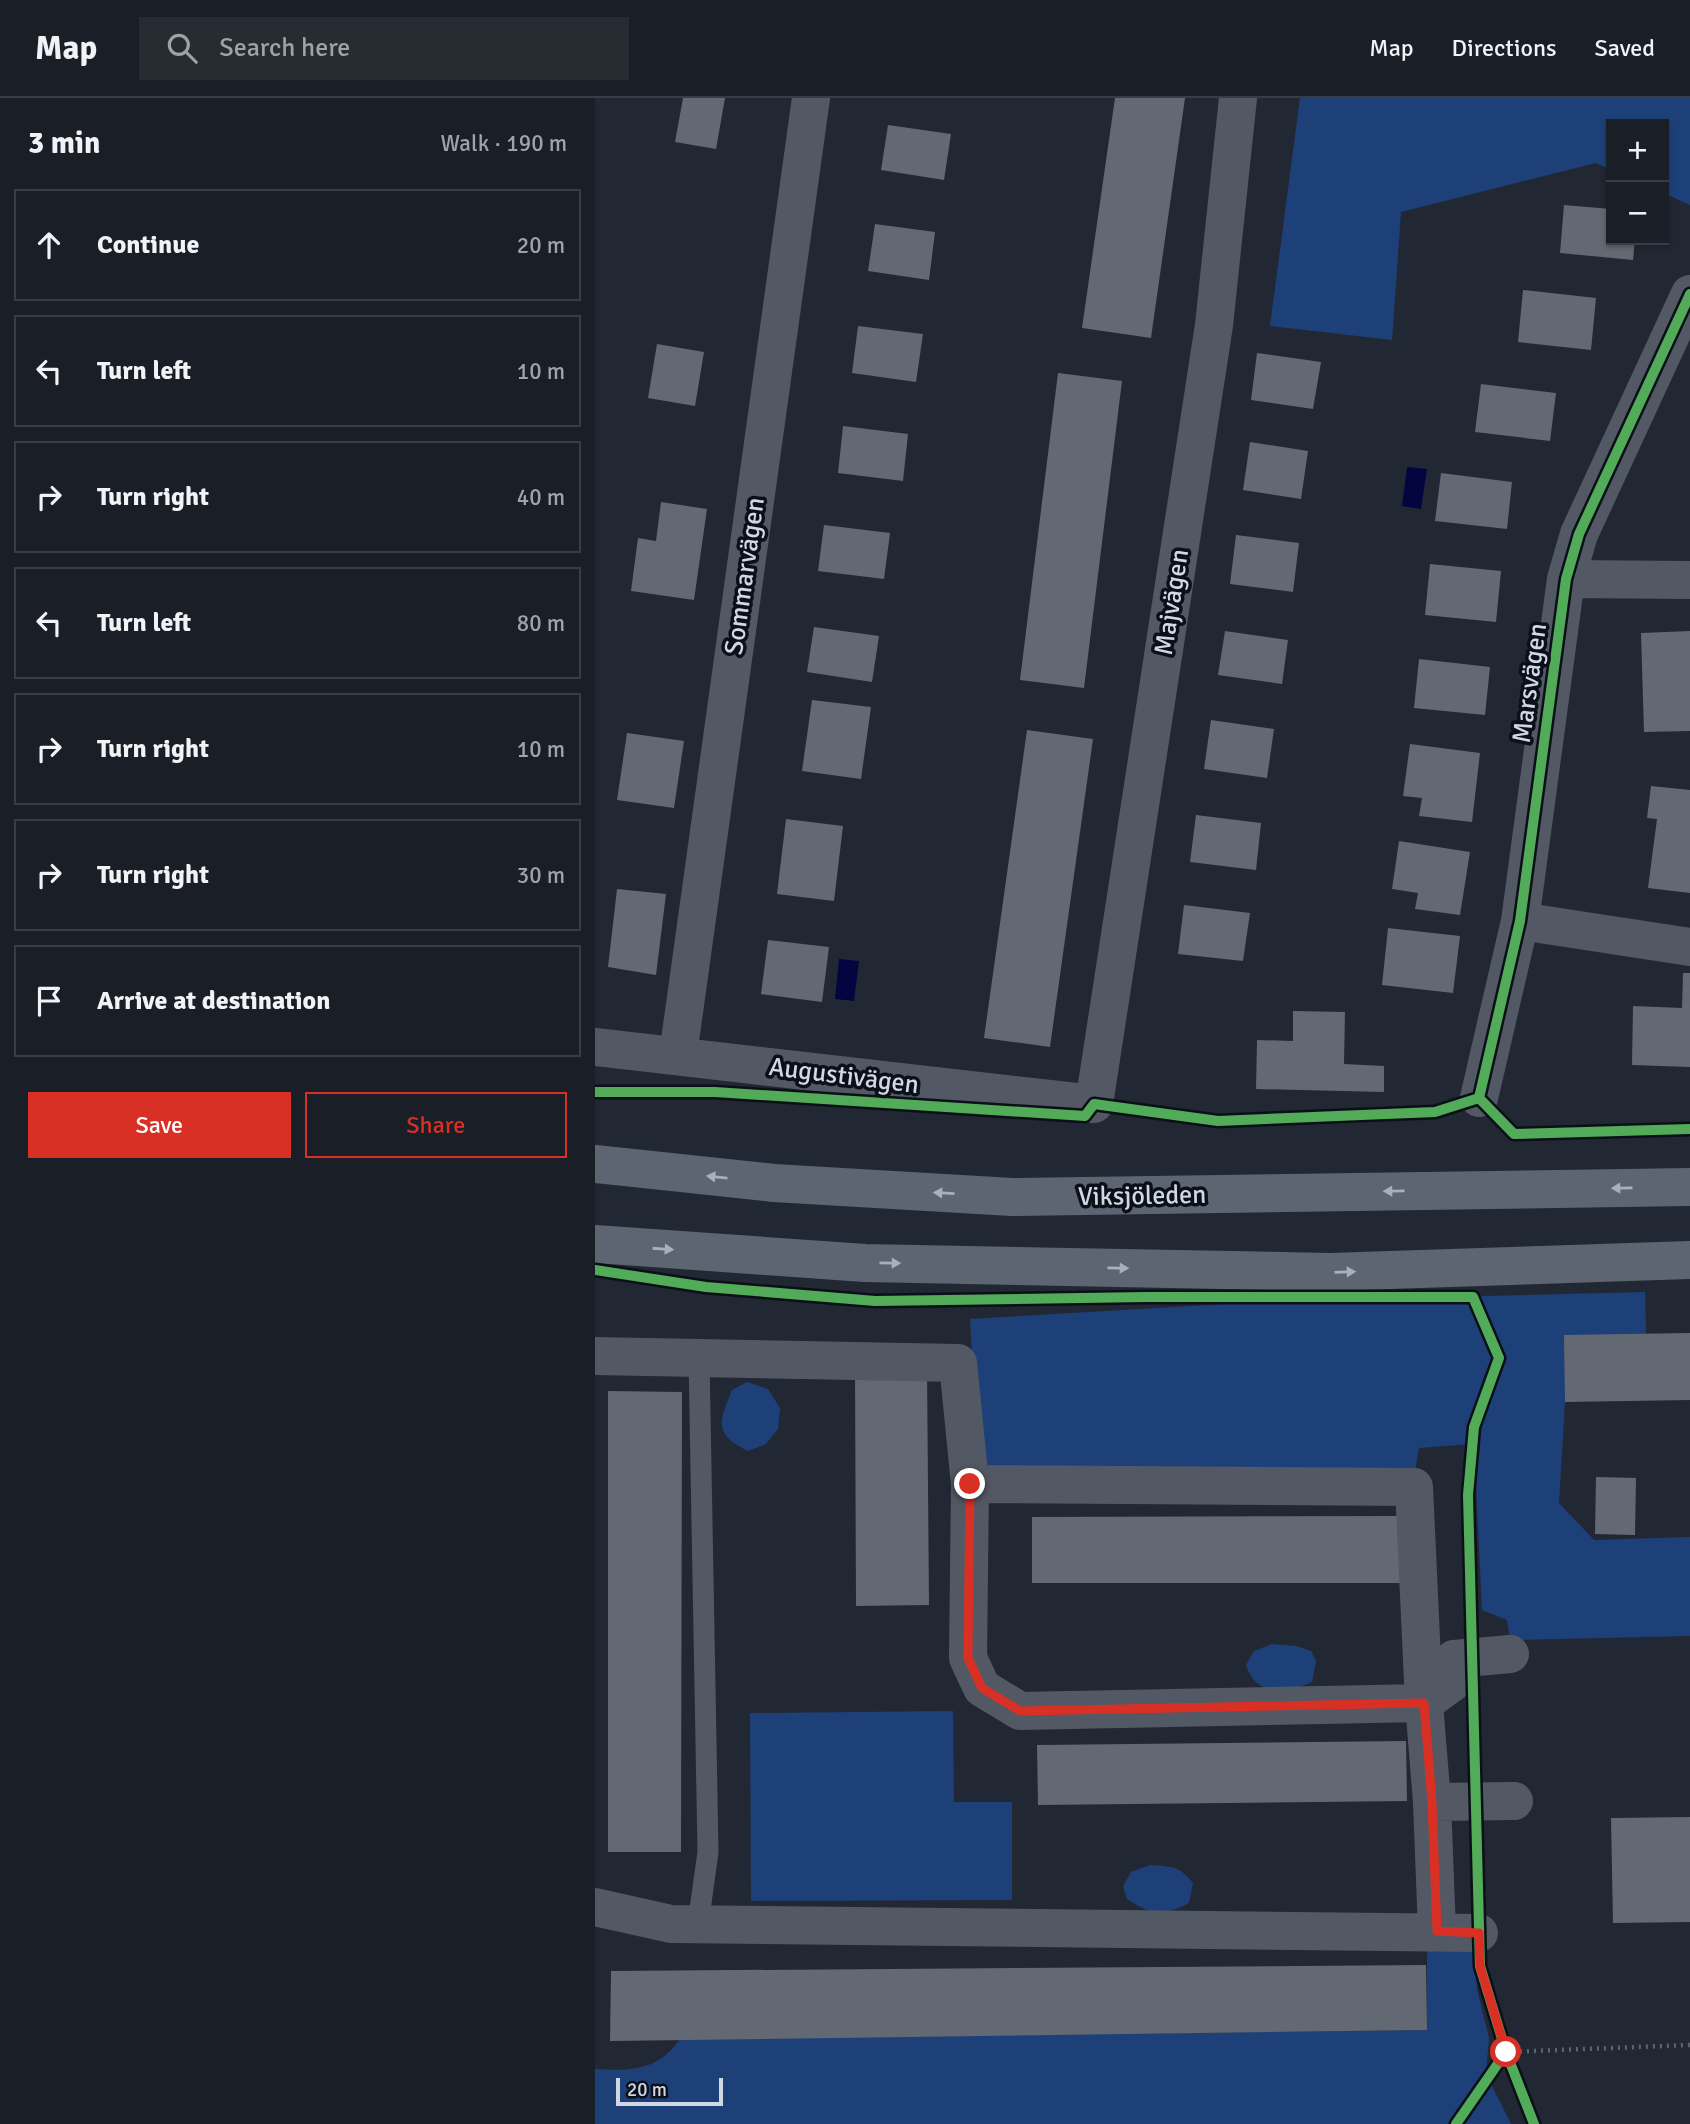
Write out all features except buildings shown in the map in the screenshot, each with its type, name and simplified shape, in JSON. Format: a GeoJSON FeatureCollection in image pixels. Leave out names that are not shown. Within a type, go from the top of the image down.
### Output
{"type":"FeatureCollection","features":[{"type":"Feature","properties":{"kind":"main road","name":"Viksjöleden"},"geometry":{"type":"LineString","coordinates":[[595,1164],[774,1183],[1012,1197],[1690,1187]]}},
{"type":"Feature","properties":{"kind":"main road"},"geometry":{"type":"LineString","coordinates":[[595,1244],[865,1263],[1316,1272],[1690,1260]]}},
{"type":"Feature","properties":{"kind":"street","name":"Sommarvägen"},"geometry":{"type":"LineString","coordinates":[[678,1055],[811,98]]}},
{"type":"Feature","properties":{"kind":"street","name":"Majvägen"},"geometry":{"type":"LineString","coordinates":[[1094,1104],[1214,325],[1238,98]]}},
{"type":"Feature","properties":{"kind":"street","name":"Marsvägen"},"geometry":{"type":"LineString","coordinates":[[1479,1098],[1520,922],[1566,579],[1579,534],[1690,294]]}},
{"type":"Feature","properties":{"kind":"street"},"geometry":{"type":"LineString","coordinates":[[1566,579],[1690,580]]}},
{"type":"Feature","properties":{"kind":"street"},"geometry":{"type":"LineString","coordinates":[[1520,922],[1690,947]]}},
{"type":"Feature","properties":{"kind":"street","name":"Augustivägen"},"geometry":{"type":"LineString","coordinates":[[595,1047],[1094,1104]]}},
{"type":"Feature","properties":{"kind":"street"},"geometry":{"type":"LineString","coordinates":[[595,1356],[958,1363],[970,1484],[968,1658],[982,1688],[1020,1711],[1424,1703],[1453,1682],[1454,1659],[1510,1654]]}},
{"type":"Feature","properties":{"kind":"street"},"geometry":{"type":"LineString","coordinates":[[970,1484],[1413,1487],[1437,1931]]}},
{"type":"Feature","properties":{"kind":"street"},"geometry":{"type":"LineString","coordinates":[[1432,1802],[1514,1801]]}},
{"type":"Feature","properties":{"kind":"street"},"geometry":{"type":"LineString","coordinates":[[595,1907],[671,1924],[1479,1933]]}},
{"type":"Feature","properties":{"kind":"lane"},"geometry":{"type":"LineString","coordinates":[[698,1924],[708,1852],[699,1358]]}},
{"type":"Feature","properties":{"kind":"path"},"geometry":{"type":"LineString","coordinates":[[1503,2040],[1505,2063]]}},
{"type":"Feature","properties":{"kind":"path"},"geometry":{"type":"LineString","coordinates":[[1506,2052],[1690,2045]]}},
{"type":"Feature","properties":{"kind":"shaded area"},"geometry":{"type":"Polygon","coordinates":[[[1300,98],[1690,98],[1690,205],[1669,195],[1669,119],[1606,119],[1606,168],[1596,163],[1401,212],[1392,340],[1270,326],[1300,98]]]}},
{"type":"Feature","properties":{"kind":"shaded area"},"geometry":{"type":"Polygon","coordinates":[[[1407,467],[1427,469],[1421,509],[1402,506],[1407,467]]]}},
{"type":"Feature","properties":{"kind":"shaded area"},"geometry":{"type":"Polygon","coordinates":[[[839,959],[859,961],[854,1001],[835,999],[839,959]]]}},
{"type":"Feature","properties":{"kind":"shaded area"},"geometry":{"type":"Polygon","coordinates":[[[1645,1292],[1646,1334],[1565,1402],[1559,1503],[1594,1540],[1690,1537],[1690,1636],[1510,1640],[1507,1620],[1482,1610],[1474,1444],[1419,1448],[1414,1476],[979,1481],[970,1319],[1277,1301],[1645,1292]]]}},
{"type":"Feature","properties":{"kind":"shaded area"},"geometry":{"type":"Polygon","coordinates":[[[747,1382],[768,1389],[780,1408],[778,1429],[766,1444],[748,1451],[729,1439],[722,1426],[732,1390],[747,1382]]]}},
{"type":"Feature","properties":{"kind":"shaded area"},"geometry":{"type":"Polygon","coordinates":[[[1272,1644],[1296,1646],[1311,1651],[1316,1661],[1312,1682],[1292,1689],[1273,1690],[1256,1682],[1246,1665],[1254,1651],[1272,1644]]]}},
{"type":"Feature","properties":{"kind":"shaded area"},"geometry":{"type":"Polygon","coordinates":[[[953,1711],[954,1802],[1012,1802],[1012,1900],[751,1901],[750,1713],[953,1711]]]}},
{"type":"Feature","properties":{"kind":"shaded area"},"geometry":{"type":"Polygon","coordinates":[[[1150,1865],[1174,1868],[1188,1877],[1193,1883],[1189,1903],[1172,1910],[1157,1912],[1127,1899],[1123,1886],[1131,1872],[1150,1865]]]}},
{"type":"Feature","properties":{"kind":"shaded area"},"geometry":{"type":"Polygon","coordinates":[[[1473,1925],[1477,1989],[1489,2038],[1486,2074],[1511,2124],[595,2124],[595,2069],[643,2067],[663,2057],[680,2039],[1427,2030],[1427,1936],[1473,1925]]]}},
{"type":"Feature","properties":{"kind":"cycle path"},"geometry":{"type":"LineString","coordinates":[[1479,1098],[1520,921],[1566,579],[1579,534],[1690,294]]}},
{"type":"Feature","properties":{"kind":"cycle path"},"geometry":{"type":"LineString","coordinates":[[595,1092],[715,1092],[1085,1116],[1094,1104],[1218,1121],[1435,1112],[1479,1098]]}},
{"type":"Feature","properties":{"kind":"cycle path"},"geometry":{"type":"LineString","coordinates":[[1479,1098],[1514,1134],[1690,1129]]}},
{"type":"Feature","properties":{"kind":"cycle path"},"geometry":{"type":"LineString","coordinates":[[595,1270],[706,1287],[875,1301],[1147,1297],[1473,1297],[1499,1358],[1474,1427],[1468,1495],[1480,1966],[1506,2052],[1534,2124]]}},
{"type":"Feature","properties":{"kind":"cycle path"},"geometry":{"type":"LineString","coordinates":[[1456,2124],[1506,2052]]}},
{"type":"Feature","properties":{"kind":"route"},"geometry":{"type":"LineString","coordinates":[[970,1484],[968,1658],[982,1688],[1020,1711],[1424,1703],[1432,1802],[1437,1931],[1479,1933],[1480,1966],[1506,2052]]}}]}
